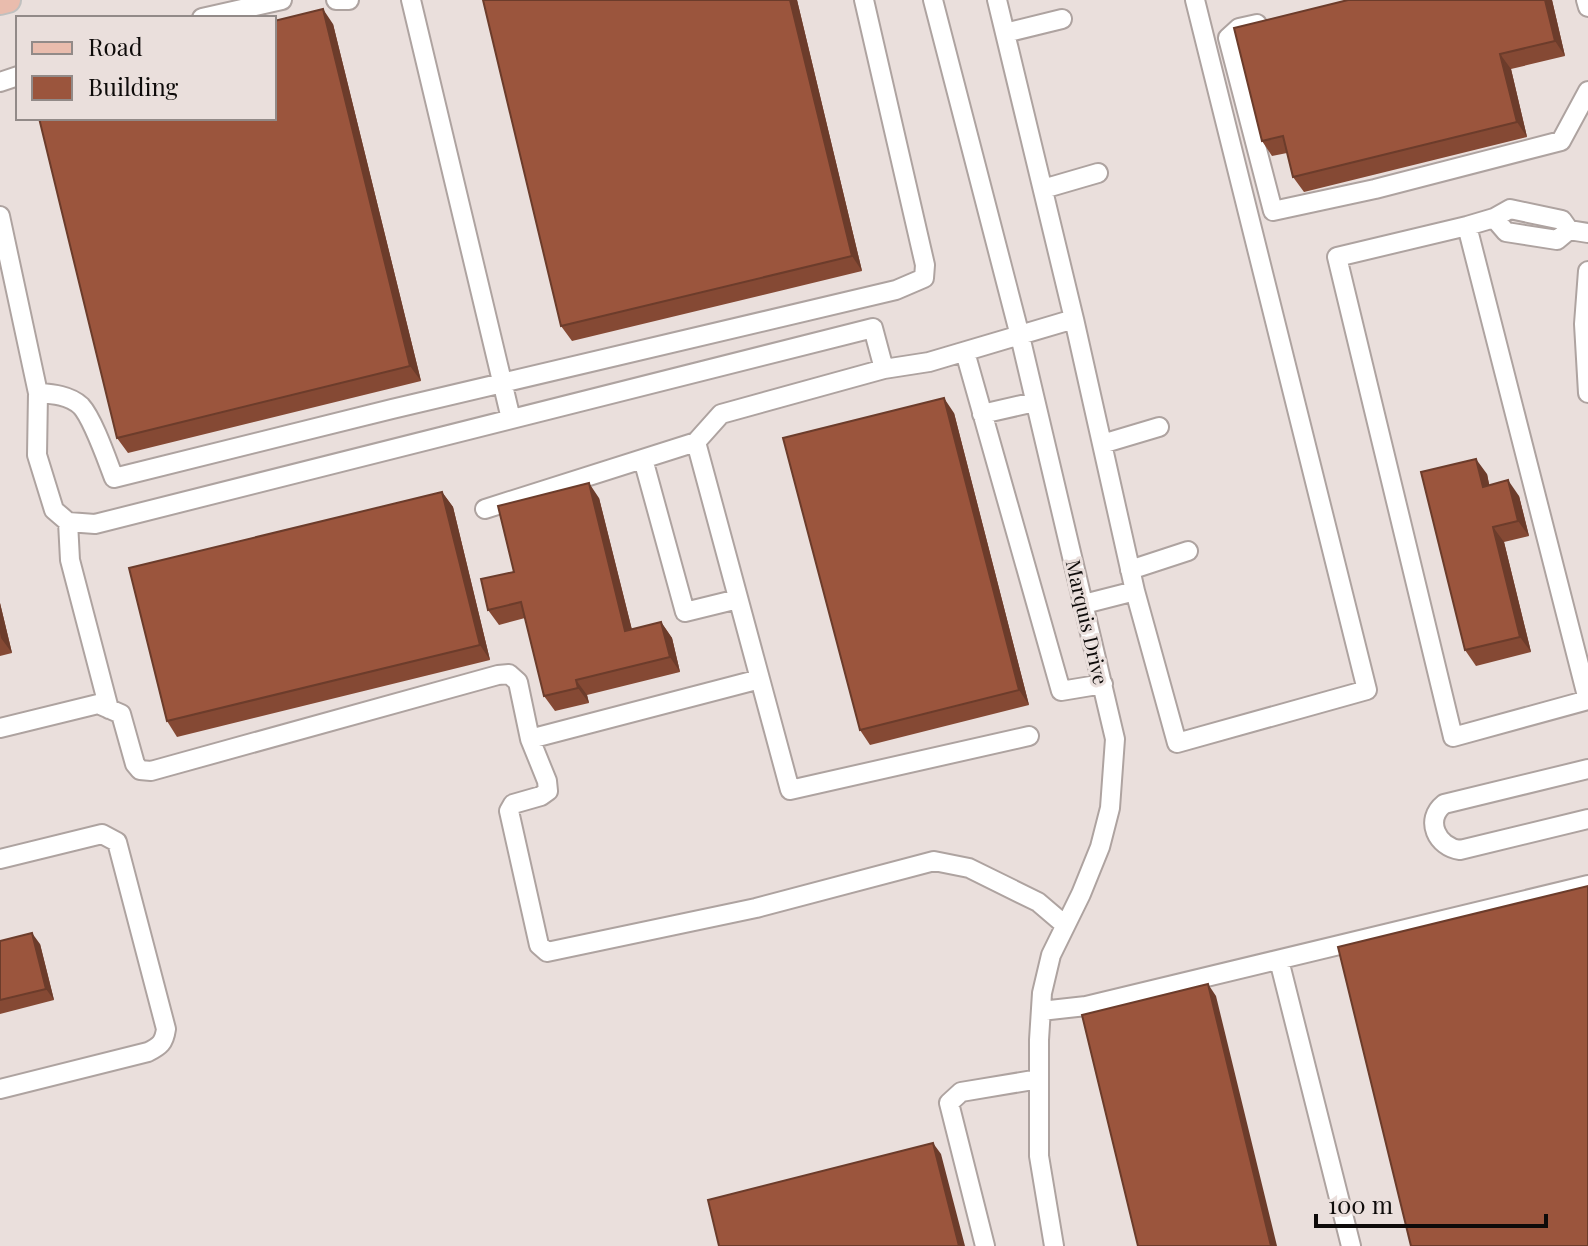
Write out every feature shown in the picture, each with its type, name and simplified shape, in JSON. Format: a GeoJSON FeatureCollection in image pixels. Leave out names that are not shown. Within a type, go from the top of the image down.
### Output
{"type":"FeatureCollection","features":[{"type":"Feature","properties":{"kind":"main road"},"geometry":{"type":"LineString","coordinates":[[0,2],[8,0]]}},
{"type":"Feature","properties":{"kind":"street"},"geometry":{"type":"LineString","coordinates":[[211,16],[282,0]]}},
{"type":"Feature","properties":{"kind":"street"},"geometry":{"type":"LineString","coordinates":[[336,0],[349,0]]}},
{"type":"Feature","properties":{"kind":"street"},"geometry":{"type":"LineString","coordinates":[[411,0],[511,419]]}},
{"type":"Feature","properties":{"kind":"street"},"geometry":{"type":"LineString","coordinates":[[38,393],[59,394],[80,406],[99,440],[114,478],[881,294],[924,278],[925,265],[864,0]]}},
{"type":"Feature","properties":{"kind":"street","name":"Marquis Drive"},"geometry":{"type":"LineString","coordinates":[[933,0],[1020,336],[1115,739],[1110,808],[1100,847],[1051,955],[1042,993],[1039,1156],[1054,1246]]}},
{"type":"Feature","properties":{"kind":"street"},"geometry":{"type":"LineString","coordinates":[[997,0],[1074,319],[1135,591],[1177,743],[1367,690],[1195,0]]}},
{"type":"Feature","properties":{"kind":"street"},"geometry":{"type":"LineString","coordinates":[[1586,0],[1588,7]]}},
{"type":"Feature","properties":{"kind":"street"},"geometry":{"type":"LineString","coordinates":[[1005,33],[1062,19]]}},
{"type":"Feature","properties":{"kind":"street"},"geometry":{"type":"LineString","coordinates":[[1269,21],[1239,28],[1228,38],[1273,211],[1375,189],[1561,141],[1585,106]]}},
{"type":"Feature","properties":{"kind":"street"},"geometry":{"type":"LineString","coordinates":[[1043,189],[1098,173]]}},
{"type":"Feature","properties":{"kind":"street"},"geometry":{"type":"LineString","coordinates":[[1467,226],[1588,700],[1453,737],[1337,257],[1467,226],[1494,218],[1510,209],[1562,220],[1569,230],[1588,233]]}},
{"type":"Feature","properties":{"kind":"street"},"geometry":{"type":"LineString","coordinates":[[0,216],[38,393],[37,455],[54,510],[68,522],[95,524],[873,328],[884,369]]}},
{"type":"Feature","properties":{"kind":"street"},"geometry":{"type":"LineString","coordinates":[[1588,271],[1584,324],[1588,393]]}},
{"type":"Feature","properties":{"kind":"street"},"geometry":{"type":"LineString","coordinates":[[485,509],[696,442],[721,414],[884,369],[929,362],[1074,319]]}},
{"type":"Feature","properties":{"kind":"street"},"geometry":{"type":"LineString","coordinates":[[965,352],[1061,691],[1103,684]]}},
{"type":"Feature","properties":{"kind":"street"},"geometry":{"type":"LineString","coordinates":[[982,414],[1035,402]]}},
{"type":"Feature","properties":{"kind":"street"},"geometry":{"type":"LineString","coordinates":[[1102,444],[1159,427]]}},
{"type":"Feature","properties":{"kind":"street"},"geometry":{"type":"LineString","coordinates":[[696,442],[790,790],[1029,736]]}},
{"type":"Feature","properties":{"kind":"street"},"geometry":{"type":"LineString","coordinates":[[643,459],[685,612],[738,599]]}},
{"type":"Feature","properties":{"kind":"street"},"geometry":{"type":"LineString","coordinates":[[68,522],[70,560],[109,709]]}},
{"type":"Feature","properties":{"kind":"street"},"geometry":{"type":"LineString","coordinates":[[1130,570],[1188,551]]}},
{"type":"Feature","properties":{"kind":"street"},"geometry":{"type":"LineString","coordinates":[[1084,604],[1135,591]]}},
{"type":"Feature","properties":{"kind":"street"},"geometry":{"type":"LineString","coordinates":[[0,728],[98,704],[121,714],[135,764],[140,770],[151,771],[509,674],[518,682],[530,739],[547,781],[548,791],[513,804],[509,811],[539,945],[547,952],[756,908],[934,861],[969,868],[1038,902],[1065,925]]}},
{"type":"Feature","properties":{"kind":"street"},"geometry":{"type":"LineString","coordinates":[[530,739],[760,679]]}},
{"type":"Feature","properties":{"kind":"street"},"geometry":{"type":"LineString","coordinates":[[1588,769],[1444,804],[1437,810],[1433,822],[1442,843],[1460,850],[1588,819]]}},
{"type":"Feature","properties":{"kind":"street"},"geometry":{"type":"LineString","coordinates":[[0,859],[102,834],[117,842],[166,1029],[164,1041],[148,1052],[0,1089]]}},
{"type":"Feature","properties":{"kind":"street"},"geometry":{"type":"LineString","coordinates":[[1041,1011],[1086,1006],[1588,885]]}},
{"type":"Feature","properties":{"kind":"street"},"geometry":{"type":"LineString","coordinates":[[1279,960],[1351,1246]]}},
{"type":"Feature","properties":{"kind":"street"},"geometry":{"type":"LineString","coordinates":[[985,1246],[949,1103],[961,1092],[1039,1079]]}},
{"type":"Feature","properties":{"kind":"building"},"geometry":{"type":"Polygon","coordinates":[[[483,0],[790,0],[852,256],[561,326],[483,0]]]}},
{"type":"Feature","properties":{"kind":"building"},"geometry":{"type":"Polygon","coordinates":[[[1348,0],[1545,0],[1555,41],[1500,54],[1517,122],[1293,177],[1283,136],[1262,141],[1234,28],[1348,0]]]}},
{"type":"Feature","properties":{"kind":"building"},"geometry":{"type":"Polygon","coordinates":[[[323,9],[410,366],[117,438],[39,120],[276,120],[276,21],[323,9]]]}},
{"type":"Feature","properties":{"kind":"building"},"geometry":{"type":"Polygon","coordinates":[[[944,398],[1019,690],[860,730],[783,438],[944,398]]]}},
{"type":"Feature","properties":{"kind":"building"},"geometry":{"type":"Polygon","coordinates":[[[1476,459],[1483,487],[1508,480],[1518,521],[1493,527],[1520,637],[1465,650],[1421,472],[1476,459]]]}},
{"type":"Feature","properties":{"kind":"building"},"geometry":{"type":"Polygon","coordinates":[[[589,483],[625,631],[661,622],[670,657],[576,680],[578,688],[544,696],[521,602],[488,610],[481,579],[514,572],[498,506],[589,483]]]}},
{"type":"Feature","properties":{"kind":"building"},"geometry":{"type":"Polygon","coordinates":[[[442,492],[480,645],[167,721],[129,568],[442,492]]]}},
{"type":"Feature","properties":{"kind":"building"},"geometry":{"type":"Polygon","coordinates":[[[1588,886],[1588,1246],[1411,1246],[1338,947],[1588,886]]]}},
{"type":"Feature","properties":{"kind":"building"},"geometry":{"type":"Polygon","coordinates":[[[32,933],[46,989],[0,1000],[0,941],[32,933]]]}},
{"type":"Feature","properties":{"kind":"building"},"geometry":{"type":"Polygon","coordinates":[[[1208,984],[1271,1246],[1138,1246],[1082,1015],[1208,984]]]}},
{"type":"Feature","properties":{"kind":"building"},"geometry":{"type":"Polygon","coordinates":[[[933,1143],[959,1246],[719,1246],[708,1200],[933,1143]]]}}]}
